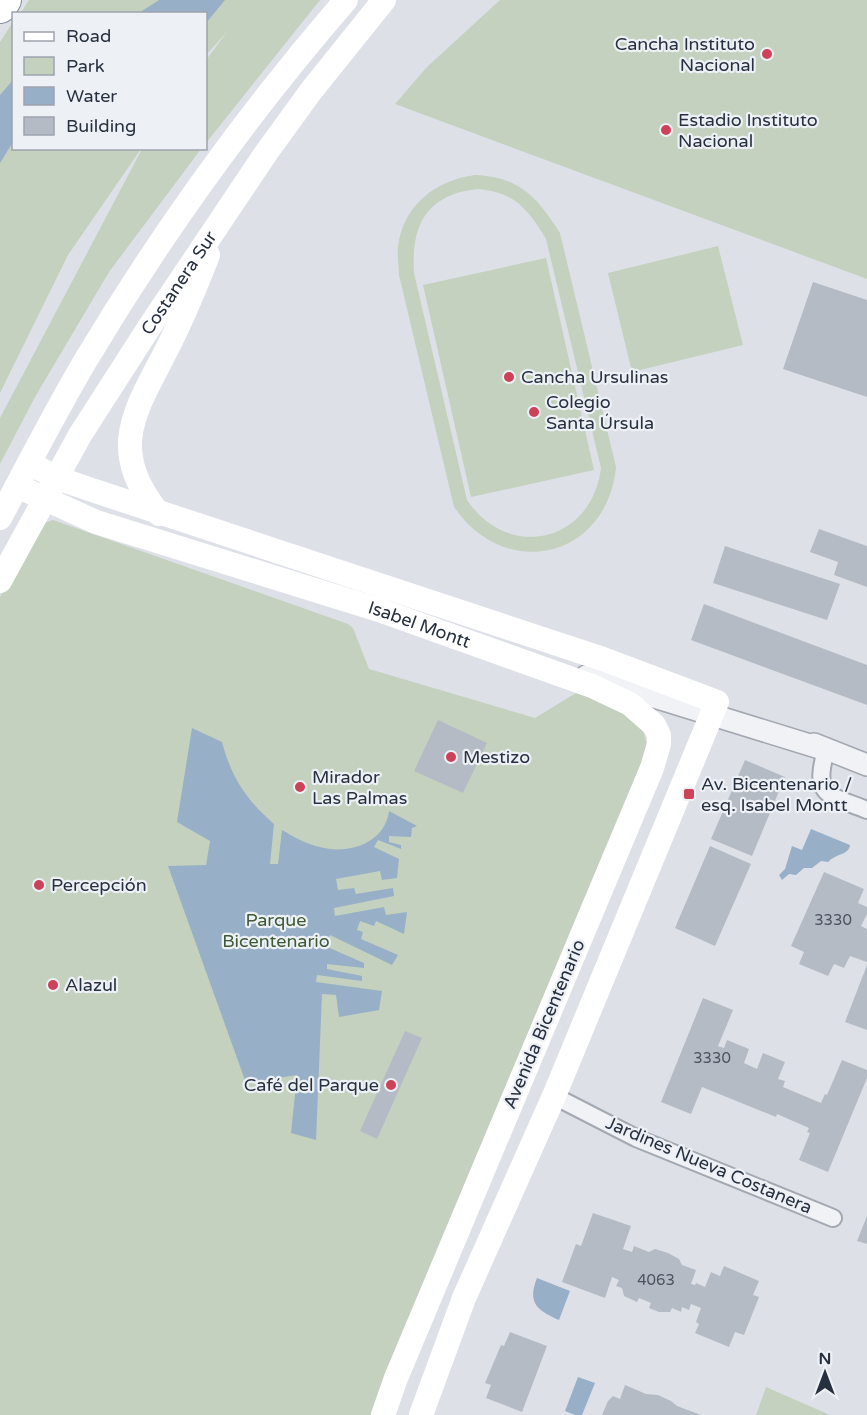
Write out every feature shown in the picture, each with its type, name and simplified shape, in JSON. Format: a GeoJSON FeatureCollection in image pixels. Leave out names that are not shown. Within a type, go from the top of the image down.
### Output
{"type":"FeatureCollection","features":[{"type":"Feature","properties":{"kind":"highway"},"geometry":{"type":"LineString","coordinates":[[0,7],[5,0]]}},
{"type":"Feature","properties":{"kind":"main road","name":"Costanera Sur"},"geometry":{"type":"LineString","coordinates":[[0,518],[86,360],[172,224],[267,95],[346,0]]}},
{"type":"Feature","properties":{"kind":"main road","name":"Costanera Sur"},"geometry":{"type":"LineString","coordinates":[[0,581],[80,435],[156,317],[311,91],[384,0]]}},
{"type":"Feature","properties":{"kind":"main road"},"geometry":{"type":"LineString","coordinates":[[159,514],[139,484],[134,468],[130,432],[136,408],[187,309],[223,218]]}},
{"type":"Feature","properties":{"kind":"main road","name":"Isabel Montt"},"geometry":{"type":"LineString","coordinates":[[29,464],[57,478],[159,514],[603,659],[715,709]]}},
{"type":"Feature","properties":{"kind":"main road","name":"Isabel Montt"},"geometry":{"type":"LineString","coordinates":[[17,486],[96,522],[380,610],[568,676]]}},
{"type":"Feature","properties":{"kind":"main road","name":"Avenida Bicentenario"},"geometry":{"type":"LineString","coordinates":[[383,1415],[396,1378],[658,750],[659,735],[654,725],[645,716],[630,704],[568,676]]}},
{"type":"Feature","properties":{"kind":"main road","name":"Avenida Bicentenario"},"geometry":{"type":"LineString","coordinates":[[421,1415],[464,1298],[554,1096],[715,709]]}},
{"type":"Feature","properties":{"kind":"street","name":"Isabel Montt"},"geometry":{"type":"LineString","coordinates":[[568,676],[596,677],[715,709],[867,765]]}},
{"type":"Feature","properties":{"kind":"street"},"geometry":{"type":"LineString","coordinates":[[826,750],[820,777],[823,788],[832,795],[867,810]]}},
{"type":"Feature","properties":{"kind":"street","name":"Jardines Nueva Costanera"},"geometry":{"type":"LineString","coordinates":[[554,1096],[636,1138],[833,1218]]}},
{"type":"Feature","properties":{"kind":"green space"},"geometry":{"type":"Polygon","coordinates":[[[29,0],[320,0],[207,142],[207,59],[227,32],[207,54],[207,12],[21,12],[29,0]]]}},
{"type":"Feature","properties":{"kind":"green space","name":"Estadio Instituto Nacional"},"geometry":{"type":"Polygon","coordinates":[[[500,0],[867,0],[867,279],[395,104],[427,67],[500,0]]]}},
{"type":"Feature","properties":{"kind":"green space"},"geometry":{"type":"Polygon","coordinates":[[[12,24],[12,150],[140,150],[68,255],[0,393],[0,42],[12,24]]]}},
{"type":"Feature","properties":{"kind":"green space"},"geometry":{"type":"Polygon","coordinates":[[[141,150],[200,150],[109,272],[35,397],[0,464],[0,418],[141,150]]]}},
{"type":"Feature","properties":{"kind":"green space"},"geometry":{"type":"Polygon","coordinates":[[[475,175],[491,177],[516,185],[535,199],[560,233],[616,467],[609,498],[594,523],[574,540],[551,550],[525,552],[500,545],[475,531],[454,507],[399,275],[398,250],[401,232],[414,207],[435,189],[475,175]],[[477,189],[460,192],[445,198],[425,215],[415,240],[414,273],[467,500],[484,519],[504,532],[525,537],[546,535],[566,527],[582,513],[594,493],[601,468],[546,239],[533,219],[519,204],[511,198],[477,189]]]}},
{"type":"Feature","properties":{"kind":"green space","name":"Cancha Ursulinas"},"geometry":{"type":"Polygon","coordinates":[[[718,246],[743,345],[632,372],[608,273],[718,246]]]}},
{"type":"Feature","properties":{"kind":"green space","name":"Cancha Ursulinas"},"geometry":{"type":"Polygon","coordinates":[[[546,258],[594,470],[471,497],[423,285],[546,258]]]}},
{"type":"Feature","properties":{"kind":"green space","name":"Parque Bicentenario"},"geometry":{"type":"Polygon","coordinates":[[[53,520],[348,624],[353,628],[369,669],[535,718],[576,693],[623,710],[640,725],[645,736],[647,749],[376,1415],[0,1415],[0,597],[35,533],[44,523],[53,520]]]}},
{"type":"Feature","properties":{"kind":"green space"},"geometry":{"type":"Polygon","coordinates":[[[766,1387],[830,1415],[756,1415],[766,1387]]]}},
{"type":"Feature","properties":{"kind":"water"},"geometry":{"type":"Polygon","coordinates":[[[159,0],[225,0],[207,22],[207,12],[141,12],[159,0]]]}},
{"type":"Feature","properties":{"kind":"water"},"geometry":{"type":"Polygon","coordinates":[[[12,81],[12,144],[0,163],[0,95],[12,81]]]}},
{"type":"Feature","properties":{"kind":"water"},"geometry":{"type":"Polygon","coordinates":[[[192,728],[222,742],[230,767],[241,788],[255,806],[274,824],[270,864],[278,864],[282,830],[315,846],[342,849],[354,848],[373,839],[381,831],[389,811],[417,826],[412,828],[411,837],[389,836],[389,842],[401,845],[401,849],[378,840],[374,847],[399,859],[397,878],[382,880],[380,871],[336,879],[338,890],[354,888],[356,894],[393,888],[394,896],[334,908],[335,916],[384,907],[386,915],[407,912],[404,934],[376,921],[374,926],[360,921],[357,930],[363,932],[361,939],[398,955],[392,965],[330,935],[325,946],[364,963],[364,968],[327,964],[327,969],[362,976],[362,981],[317,975],[316,982],[382,991],[379,1010],[339,1017],[336,995],[322,994],[316,1140],[291,1133],[297,1075],[246,1083],[168,866],[206,865],[210,841],[177,822],[192,728]]]}},
{"type":"Feature","properties":{"kind":"water"},"geometry":{"type":"Polygon","coordinates":[[[811,829],[850,845],[849,848],[828,862],[821,861],[812,868],[804,868],[796,875],[789,874],[782,880],[779,875],[785,869],[792,846],[802,850],[811,829]]]}},
{"type":"Feature","properties":{"kind":"water"},"geometry":{"type":"Polygon","coordinates":[[[537,1278],[570,1291],[559,1320],[536,1305],[533,1294],[537,1278]]]}},
{"type":"Feature","properties":{"kind":"water"},"geometry":{"type":"Polygon","coordinates":[[[578,1377],[595,1383],[582,1415],[565,1411],[578,1377]]]}},
{"type":"Feature","properties":{"kind":"building"},"geometry":{"type":"Polygon","coordinates":[[[813,282],[867,300],[867,397],[783,369],[813,282]]]}},
{"type":"Feature","properties":{"kind":"building"},"geometry":{"type":"Polygon","coordinates":[[[819,529],[867,546],[867,587],[834,575],[838,562],[810,552],[819,529]]]}},
{"type":"Feature","properties":{"kind":"building"},"geometry":{"type":"Polygon","coordinates":[[[725,546],[840,584],[827,620],[713,583],[725,546]]]}},
{"type":"Feature","properties":{"kind":"building"},"geometry":{"type":"Polygon","coordinates":[[[704,604],[867,665],[867,705],[691,640],[704,604]]]}},
{"type":"Feature","properties":{"kind":"building","name":"Mestizo"},"geometry":{"type":"Polygon","coordinates":[[[438,720],[487,743],[463,793],[414,771],[438,720]]]}},
{"type":"Feature","properties":{"kind":"building"},"geometry":{"type":"Polygon","coordinates":[[[745,760],[785,777],[752,856],[711,839],[745,760]]]}},
{"type":"Feature","properties":{"kind":"building"},"geometry":{"type":"Polygon","coordinates":[[[710,846],[751,864],[715,946],[675,928],[710,846]]]}},
{"type":"Feature","properties":{"kind":"building"},"geometry":{"type":"Polygon","coordinates":[[[824,872],[864,889],[858,903],[867,907],[867,914],[861,926],[867,929],[867,962],[850,956],[844,968],[834,964],[828,976],[799,964],[804,952],[791,946],[824,872]]]}},
{"type":"Feature","properties":{"kind":"building"},"geometry":{"type":"Polygon","coordinates":[[[867,965],[867,1030],[845,1022],[867,965]]]}},
{"type":"Feature","properties":{"kind":"building"},"geometry":{"type":"Polygon","coordinates":[[[703,998],[733,1010],[718,1046],[724,1048],[727,1040],[749,1049],[744,1063],[757,1069],[763,1053],[785,1062],[778,1079],[785,1081],[783,1087],[821,1103],[825,1094],[827,1095],[842,1060],[867,1070],[867,1078],[828,1172],[799,1160],[810,1133],[807,1132],[809,1128],[777,1114],[776,1117],[702,1087],[691,1114],[661,1102],[703,998]]]}},
{"type":"Feature","properties":{"kind":"building","name":"Café del Parque"},"geometry":{"type":"Polygon","coordinates":[[[405,1031],[422,1038],[377,1139],[360,1131],[405,1031]]]}},
{"type":"Feature","properties":{"kind":"building"},"geometry":{"type":"Polygon","coordinates":[[[593,1213],[631,1226],[623,1249],[632,1252],[634,1246],[649,1252],[655,1249],[668,1253],[679,1259],[682,1265],[696,1270],[691,1284],[696,1283],[705,1287],[711,1272],[720,1276],[724,1266],[759,1281],[753,1295],[759,1297],[744,1335],[735,1332],[729,1347],[695,1333],[701,1308],[691,1304],[689,1310],[682,1307],[681,1312],[672,1308],[670,1312],[659,1312],[649,1308],[651,1303],[639,1298],[637,1302],[624,1296],[622,1288],[616,1286],[619,1280],[612,1277],[605,1298],[562,1282],[576,1244],[581,1246],[593,1213]]]}},
{"type":"Feature","properties":{"kind":"building"},"geometry":{"type":"Polygon","coordinates":[[[867,1216],[867,1244],[857,1241],[867,1216]]]}},
{"type":"Feature","properties":{"kind":"building"},"geometry":{"type":"Polygon","coordinates":[[[510,1332],[547,1346],[522,1412],[486,1398],[491,1385],[485,1383],[501,1345],[504,1346],[510,1332]]]}},
{"type":"Feature","properties":{"kind":"building"},"geometry":{"type":"Polygon","coordinates":[[[625,1385],[646,1394],[658,1395],[677,1406],[701,1415],[602,1415],[608,1401],[613,1396],[620,1399],[625,1385]]]}},
{"type":"Feature","properties":{"kind":"place","name":"Cancha Instituto Nacional"},"geometry":{"type":"Point","coordinates":[767,54]}},
{"type":"Feature","properties":{"kind":"place","name":"Estadio Instituto Nacional"},"geometry":{"type":"Point","coordinates":[666,130]}},
{"type":"Feature","properties":{"kind":"place","name":"Cancha Ursulinas"},"geometry":{"type":"Point","coordinates":[509,377]}},
{"type":"Feature","properties":{"kind":"place","name":"Colegio Santa Úrsula"},"geometry":{"type":"Point","coordinates":[534,412]}},
{"type":"Feature","properties":{"kind":"place","name":"Mestizo"},"geometry":{"type":"Point","coordinates":[451,757]}},
{"type":"Feature","properties":{"kind":"place","name":"Mirador Las Palmas"},"geometry":{"type":"Point","coordinates":[300,787]}},
{"type":"Feature","properties":{"kind":"place","name":"Av. Bicentenario / esq. Isabel Montt"},"geometry":{"type":"Point","coordinates":[689,794]}},
{"type":"Feature","properties":{"kind":"place","name":"Percepción"},"geometry":{"type":"Point","coordinates":[39,885]}},
{"type":"Feature","properties":{"kind":"place","name":"Alazul"},"geometry":{"type":"Point","coordinates":[53,985]}},
{"type":"Feature","properties":{"kind":"place","name":"Café del Parque"},"geometry":{"type":"Point","coordinates":[391,1085]}}]}
